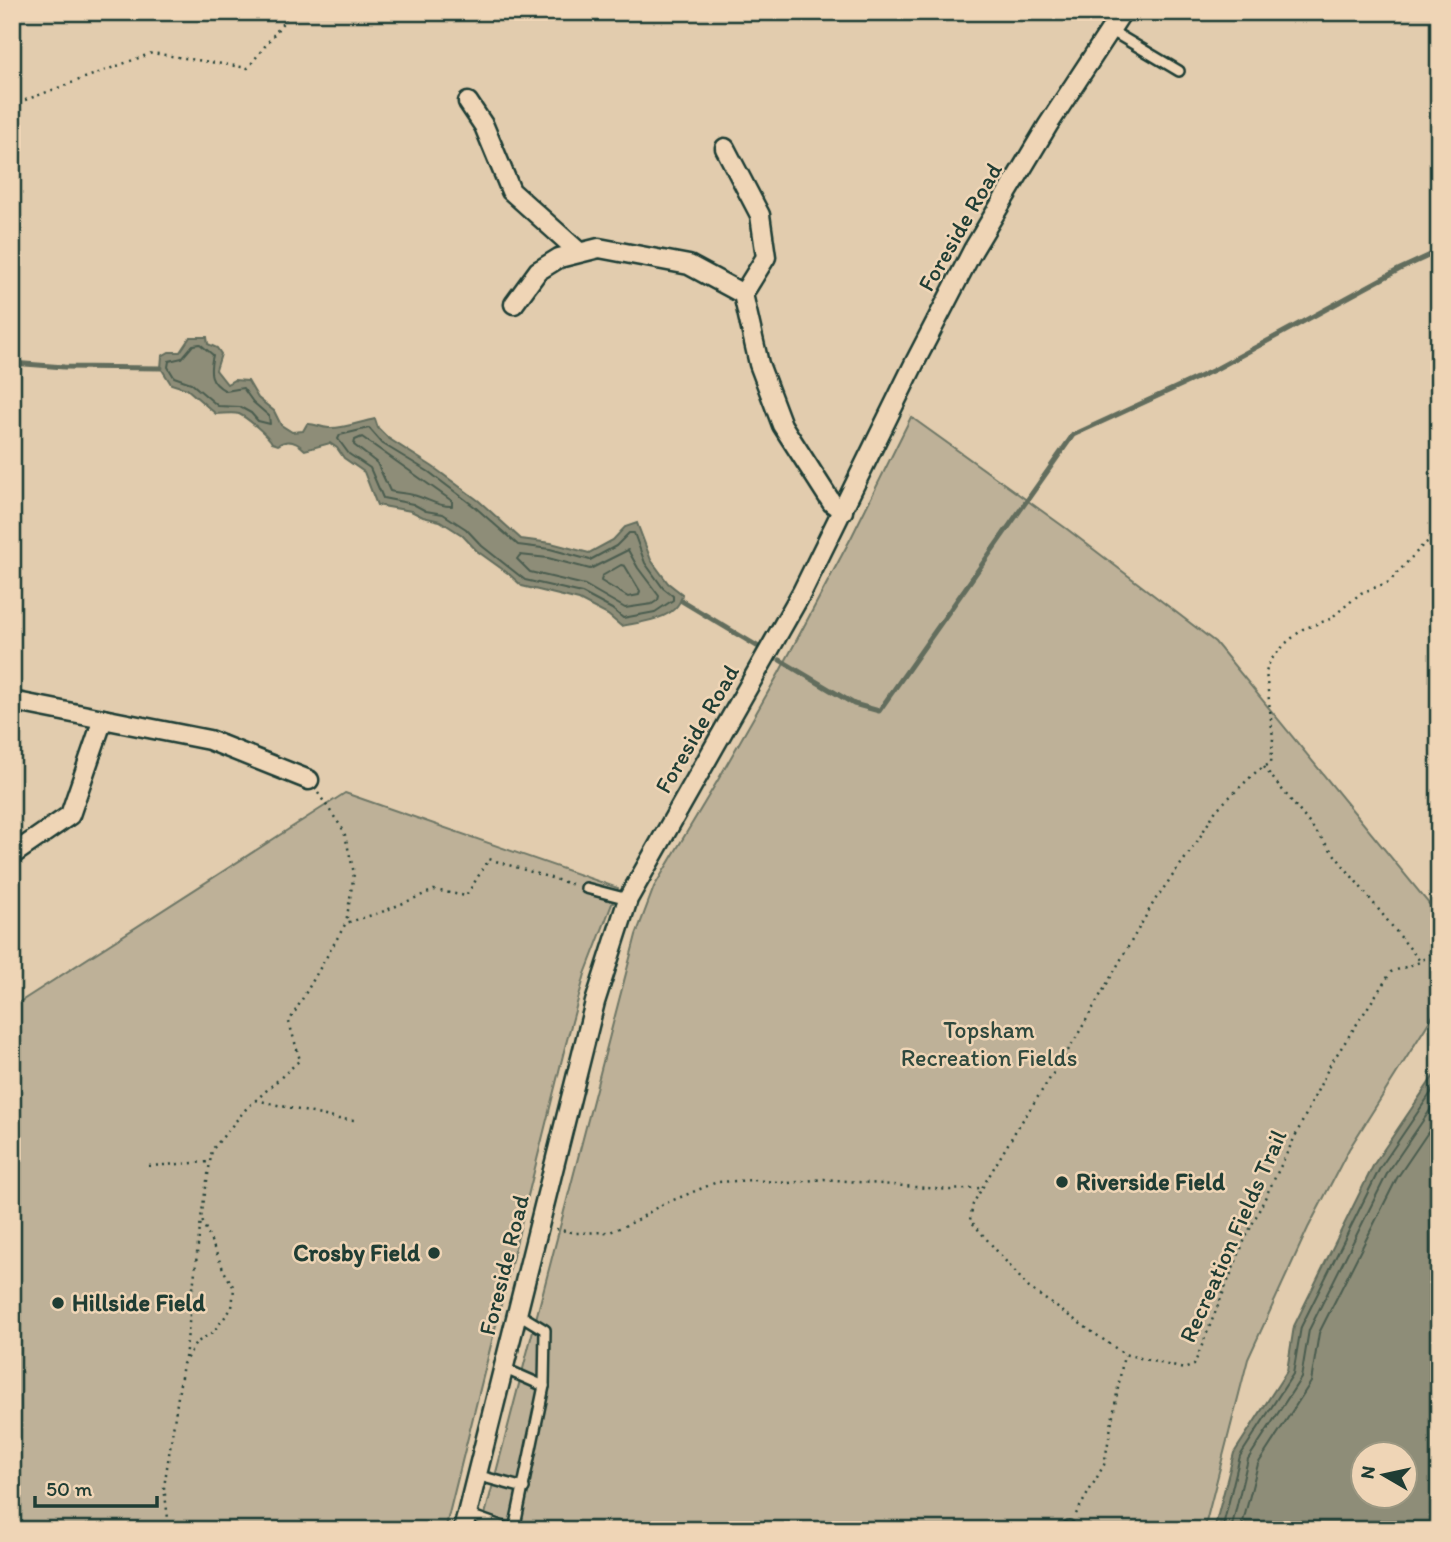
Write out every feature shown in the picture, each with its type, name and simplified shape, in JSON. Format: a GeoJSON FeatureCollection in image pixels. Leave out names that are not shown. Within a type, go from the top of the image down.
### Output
{"type":"FeatureCollection","features":[{"type":"Feature","properties":{"kind":"street","name":"Foreside Road"},"geometry":{"type":"LineString","coordinates":[[465,1522],[594,1002],[628,899],[789,616],[973,250],[1048,125],[1122,12]]}},
{"type":"Feature","properties":{"kind":"street"},"geometry":{"type":"LineString","coordinates":[[468,102],[484,126],[512,191],[579,252]]}},
{"type":"Feature","properties":{"kind":"street"},"geometry":{"type":"LineString","coordinates":[[725,148],[760,215],[765,246],[766,257],[743,294],[759,364],[782,425],[832,503],[843,511]]}},
{"type":"Feature","properties":{"kind":"street"},"geometry":{"type":"LineString","coordinates":[[514,304],[538,271],[559,258],[599,248],[690,265],[743,294]]}},
{"type":"Feature","properties":{"kind":"street"},"geometry":{"type":"LineString","coordinates":[[12,701],[209,740],[309,780]]}},
{"type":"Feature","properties":{"kind":"street"},"geometry":{"type":"LineString","coordinates":[[12,855],[70,815],[103,719]]}},
{"type":"Feature","properties":{"kind":"lane"},"geometry":{"type":"LineString","coordinates":[[1110,30],[1179,71]]}},
{"type":"Feature","properties":{"kind":"lane"},"geometry":{"type":"LineString","coordinates":[[586,888],[628,899]]}},
{"type":"Feature","properties":{"kind":"lane"},"geometry":{"type":"LineString","coordinates":[[465,1522],[513,1530],[524,1488],[544,1386],[545,1330],[517,1313]]}},
{"type":"Feature","properties":{"kind":"lane"},"geometry":{"type":"LineString","coordinates":[[503,1368],[544,1386]]}},
{"type":"Feature","properties":{"kind":"lane"},"geometry":{"type":"LineString","coordinates":[[476,1475],[524,1488]]}},
{"type":"Feature","properties":{"kind":"path"},"geometry":{"type":"LineString","coordinates":[[12,105],[152,53],[248,68],[285,20],[287,12]]}},
{"type":"Feature","properties":{"kind":"path"},"geometry":{"type":"LineString","coordinates":[[1420,962],[1264,767],[1271,763],[1273,738],[1266,671],[1270,661],[1303,629],[1330,620],[1361,593],[1388,582],[1423,545],[1439,534]]}},
{"type":"Feature","properties":{"kind":"path","name":"Recreation Fields Trail"},"geometry":{"type":"LineString","coordinates":[[1264,767],[1216,810],[1197,842],[1155,900],[1073,1044],[1015,1132],[973,1204],[970,1220],[1029,1288],[1124,1354],[1184,1369],[1194,1365],[1245,1239],[1330,1065],[1391,972],[1420,962],[1439,946]]}},
{"type":"Feature","properties":{"kind":"path"},"geometry":{"type":"LineString","coordinates":[[168,1529],[163,1487],[186,1357],[190,1304],[212,1150],[256,1100],[300,1060],[289,1022],[346,923],[354,873],[344,831],[309,780]]}},
{"type":"Feature","properties":{"kind":"path"},"geometry":{"type":"LineString","coordinates":[[346,923],[382,912],[433,890],[466,896],[489,859],[586,888]]}},
{"type":"Feature","properties":{"kind":"path"},"geometry":{"type":"LineString","coordinates":[[256,1100],[338,1119],[354,1120]]}},
{"type":"Feature","properties":{"kind":"path"},"geometry":{"type":"LineString","coordinates":[[149,1166],[210,1162]]}},
{"type":"Feature","properties":{"kind":"path"},"geometry":{"type":"LineString","coordinates":[[549,1228],[575,1233],[610,1232],[636,1221],[659,1206],[717,1182],[824,1179],[950,1190],[982,1188]]}},
{"type":"Feature","properties":{"kind":"path"},"geometry":{"type":"LineString","coordinates":[[183,1364],[196,1343],[213,1332],[232,1308],[234,1287],[224,1271],[201,1217]]}},
{"type":"Feature","properties":{"kind":"path"},"geometry":{"type":"LineString","coordinates":[[1067,1528],[1104,1465],[1124,1354]]}},
{"type":"Feature","properties":{"kind":"green space","name":"Topsham Recreation Fields"},"geometry":{"type":"Polygon","coordinates":[[[911,417],[1067,529],[1215,642],[1439,916],[1439,1006],[1349,1149],[1308,1228],[1248,1359],[1204,1530],[481,1530],[636,935],[654,887],[779,673],[851,538],[911,417]]]}},
{"type":"Feature","properties":{"kind":"green space"},"geometry":{"type":"Polygon","coordinates":[[[345,793],[618,888],[585,974],[564,1051],[445,1530],[12,1530],[12,1007],[345,793]]]}},
{"type":"Feature","properties":{"kind":"water"},"geometry":{"type":"Polygon","coordinates":[[[190,337],[207,337],[208,344],[217,348],[221,354],[216,370],[227,384],[234,380],[248,381],[258,398],[274,411],[281,425],[292,432],[303,431],[307,424],[335,428],[375,419],[378,428],[388,438],[479,501],[521,539],[551,543],[589,553],[613,540],[625,527],[637,523],[651,560],[668,583],[682,594],[679,603],[658,618],[621,626],[608,615],[579,600],[522,586],[477,551],[462,535],[440,521],[411,511],[377,505],[364,472],[344,458],[330,443],[305,450],[292,442],[278,445],[272,443],[239,414],[216,414],[187,389],[171,384],[161,368],[162,356],[169,352],[180,352],[190,337]]]}},
{"type":"Feature","properties":{"kind":"water"},"geometry":{"type":"Polygon","coordinates":[[[1439,1068],[1439,1530],[1214,1530],[1234,1453],[1287,1371],[1294,1326],[1374,1164],[1439,1068]]]}},
{"type":"Feature","properties":{"kind":"waterway"},"geometry":{"type":"LineString","coordinates":[[780,660],[854,704],[879,711],[1073,435],[1214,370],[1400,269],[1439,251]]}},
{"type":"Feature","properties":{"kind":"waterway"},"geometry":{"type":"LineString","coordinates":[[12,363],[64,367],[161,368]]}},
{"type":"Feature","properties":{"kind":"waterway"},"geometry":{"type":"LineString","coordinates":[[682,601],[757,646]]}},
{"type":"Feature","properties":{"kind":"place","name":"Riverside Field"},"geometry":{"type":"Point","coordinates":[1062,1182]}},
{"type":"Feature","properties":{"kind":"place","name":"Crosby Field"},"geometry":{"type":"Point","coordinates":[434,1253]}},
{"type":"Feature","properties":{"kind":"place","name":"Hillside Field"},"geometry":{"type":"Point","coordinates":[58,1303]}}]}
